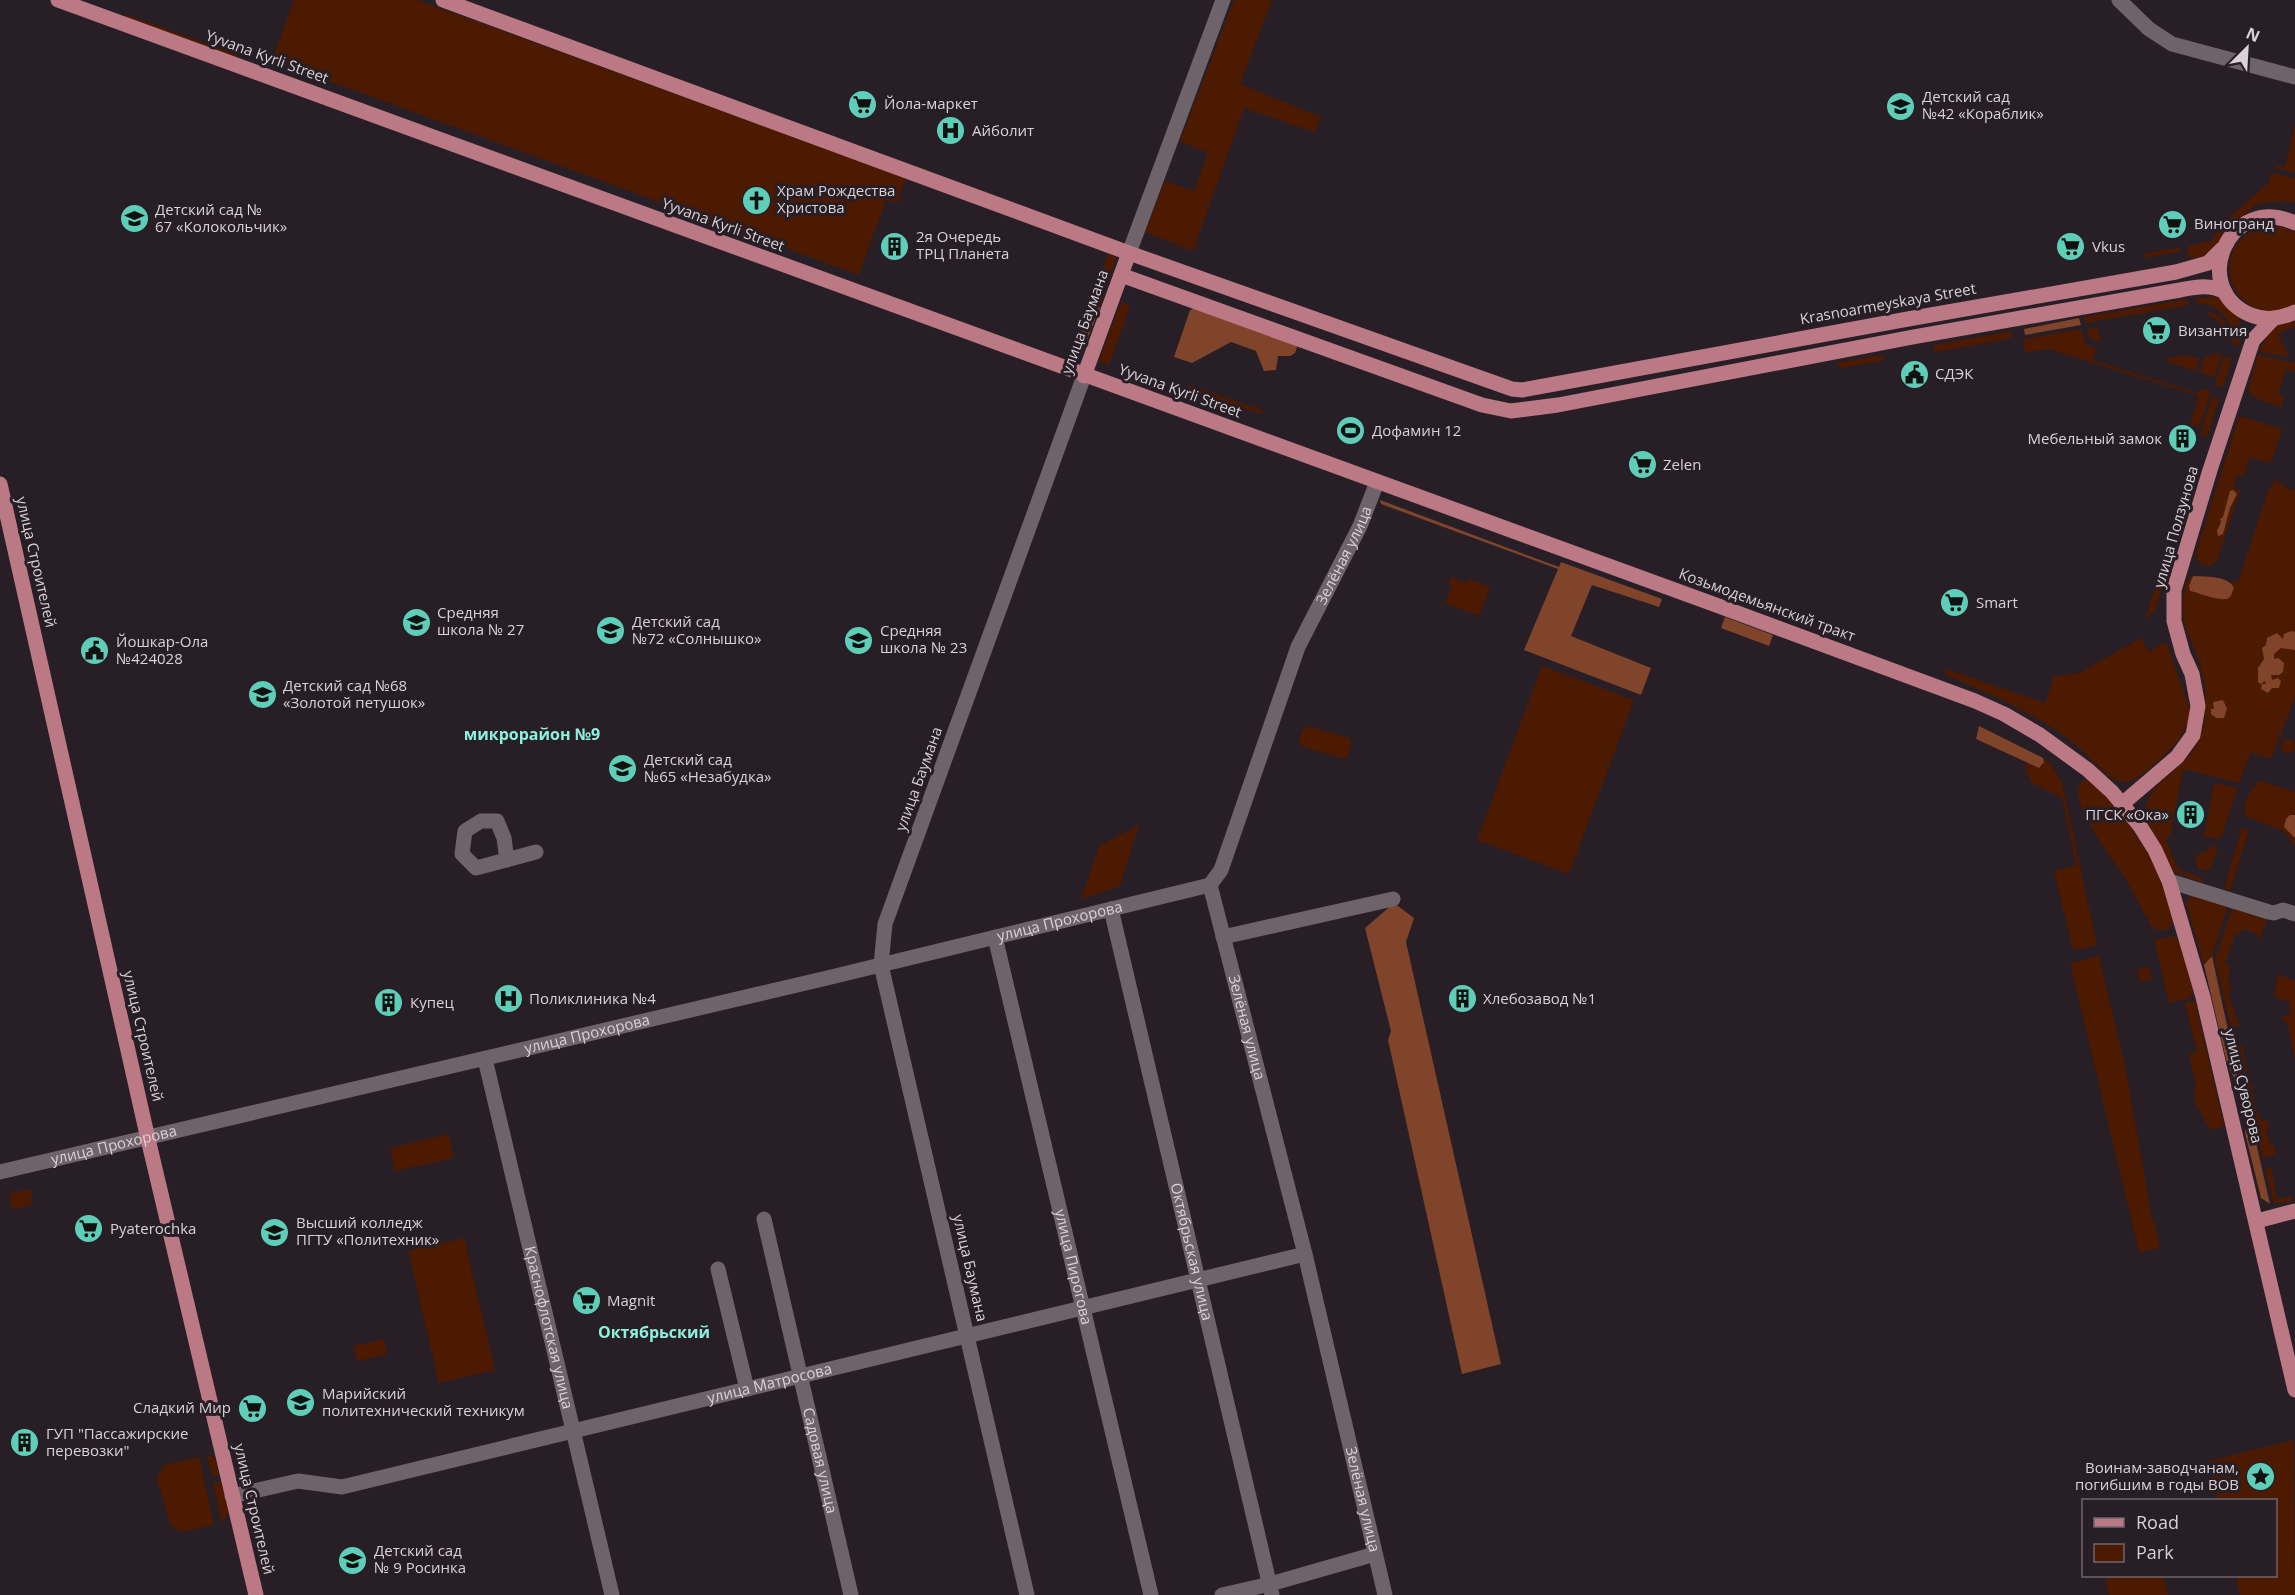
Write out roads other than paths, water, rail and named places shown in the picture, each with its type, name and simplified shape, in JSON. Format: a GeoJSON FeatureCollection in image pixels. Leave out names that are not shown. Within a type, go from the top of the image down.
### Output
{"type":"FeatureCollection","features":[{"type":"Feature","properties":{"kind":"main road","name":"Yyvana Kyrli Street"},"geometry":{"type":"LineString","coordinates":[[58,0],[1377,482]]}},
{"type":"Feature","properties":{"kind":"main road"},"geometry":{"type":"LineString","coordinates":[[443,0],[1129,253],[1503,387],[1522,390],[1554,384],[1558,405]]}},
{"type":"Feature","properties":{"kind":"main road","name":"Krasnoarmeyskaya Street"},"geometry":{"type":"LineString","coordinates":[[1554,384],[2176,272],[2208,263],[2222,249],[2232,233],[2240,226],[2257,218],[2276,217],[2295,223]]}},
{"type":"Feature","properties":{"kind":"main road"},"geometry":{"type":"LineString","coordinates":[[2222,249],[2219,271],[2225,292]]}},
{"type":"Feature","properties":{"kind":"main road","name":"улица Баумана"},"geometry":{"type":"LineString","coordinates":[[1084,376],[1129,253]]}},
{"type":"Feature","properties":{"kind":"main road"},"geometry":{"type":"LineString","coordinates":[[1121,275],[1496,409],[1526,411],[2201,286],[2216,287],[2225,292],[2239,308],[2253,340]]}},
{"type":"Feature","properties":{"kind":"main road"},"geometry":{"type":"LineString","coordinates":[[2239,308],[2259,317],[2273,319],[2295,312]]}},
{"type":"Feature","properties":{"kind":"main road"},"geometry":{"type":"LineString","coordinates":[[1296,337],[1304,315]]}},
{"type":"Feature","properties":{"kind":"main road","name":"улица Ползунова"},"geometry":{"type":"LineString","coordinates":[[2122,804],[2177,757],[2193,735],[2198,706],[2192,674],[2174,621],[2174,590],[2210,470],[2253,340],[2273,319]]}},
{"type":"Feature","properties":{"kind":"main road"},"geometry":{"type":"LineString","coordinates":[[1816,336],[1820,356]]}},
{"type":"Feature","properties":{"kind":"main road"},"geometry":{"type":"LineString","coordinates":[[1760,346],[1764,367]]}},
{"type":"Feature","properties":{"kind":"main road","name":"Козьмодемьянский тракт"},"geometry":{"type":"LineString","coordinates":[[1377,482],[1990,707],[2029,728],[2059,748],[2094,776],[2122,804]]}},
{"type":"Feature","properties":{"kind":"main road","name":"улица Строителей"},"geometry":{"type":"LineString","coordinates":[[0,484],[148,1139],[256,1595]]}},
{"type":"Feature","properties":{"kind":"main road","name":"улица Суворова"},"geometry":{"type":"LineString","coordinates":[[2122,804],[2140,826],[2155,850],[2169,881],[2203,997],[2295,1390]]}},
{"type":"Feature","properties":{"kind":"main road"},"geometry":{"type":"LineString","coordinates":[[2257,1221],[2295,1212]]}},
{"type":"Feature","properties":{"kind":"street","name":"улица Баумана"},"geometry":{"type":"LineString","coordinates":[[1129,253],[1223,0]]}},
{"type":"Feature","properties":{"kind":"street"},"geometry":{"type":"LineString","coordinates":[[2119,0],[2149,30],[2172,44],[2295,77]]}},
{"type":"Feature","properties":{"kind":"street","name":"улица Баумана"},"geometry":{"type":"LineString","coordinates":[[1028,1595],[881,965],[885,924],[1084,376]]}},
{"type":"Feature","properties":{"kind":"street","name":"Зелёная улица"},"geometry":{"type":"LineString","coordinates":[[1377,482],[1359,526],[1298,648],[1221,870],[1210,885],[1305,1254],[1385,1595]]}},
{"type":"Feature","properties":{"kind":"street"},"geometry":{"type":"LineString","coordinates":[[507,860],[536,852]]}},
{"type":"Feature","properties":{"kind":"street"},"geometry":{"type":"LineString","coordinates":[[2169,881],[2269,912],[2283,910],[2295,914]]}},
{"type":"Feature","properties":{"kind":"street","name":"улица Прохорова"},"geometry":{"type":"LineString","coordinates":[[0,1173],[1210,885]]}},
{"type":"Feature","properties":{"kind":"street"},"geometry":{"type":"LineString","coordinates":[[1223,938],[1393,899]]}},
{"type":"Feature","properties":{"kind":"street","name":"Октябрьская улица"},"geometry":{"type":"LineString","coordinates":[[1111,909],[1271,1590]]}},
{"type":"Feature","properties":{"kind":"street","name":"улица Пирогова"},"geometry":{"type":"LineString","coordinates":[[994,937],[1151,1595]]}},
{"type":"Feature","properties":{"kind":"street","name":"Краснофлотская улица"},"geometry":{"type":"LineString","coordinates":[[485,1059],[612,1595]]}},
{"type":"Feature","properties":{"kind":"street","name":"Садовая улица"},"geometry":{"type":"LineString","coordinates":[[764,1219],[851,1595]]}},
{"type":"Feature","properties":{"kind":"street","name":"улица Матросова"},"geometry":{"type":"LineString","coordinates":[[232,1496],[298,1481],[342,1486],[1305,1254]]}},
{"type":"Feature","properties":{"kind":"street"},"geometry":{"type":"LineString","coordinates":[[718,1269],[747,1389]]}},
{"type":"Feature","properties":{"kind":"street"},"geometry":{"type":"LineString","coordinates":[[1222,1595],[1271,1590],[1375,1554]]}},
{"type":"Feature","properties":{"kind":"place","name":"Йола-маркет"},"geometry":{"type":"Point","coordinates":[863,104]}},
{"type":"Feature","properties":{"kind":"place","name":"Детский сад №42 «Кораблик»"},"geometry":{"type":"Point","coordinates":[1901,106]}},
{"type":"Feature","properties":{"kind":"place","name":"Айболит"},"geometry":{"type":"Point","coordinates":[951,131]}},
{"type":"Feature","properties":{"kind":"place","name":"Храм Рождества Христова"},"geometry":{"type":"Point","coordinates":[756,200]}},
{"type":"Feature","properties":{"kind":"place","name":"Детский сад № 67 «Колокольчик»"},"geometry":{"type":"Point","coordinates":[134,219]}},
{"type":"Feature","properties":{"kind":"place","name":"Виногранд"},"geometry":{"type":"Point","coordinates":[2173,224]}},
{"type":"Feature","properties":{"kind":"place","name":"2я Очередь ТРЦ Планета"},"geometry":{"type":"Point","coordinates":[895,246]}},
{"type":"Feature","properties":{"kind":"place","name":"Vkus"},"geometry":{"type":"Point","coordinates":[2071,247]}},
{"type":"Feature","properties":{"kind":"place","name":"Византия"},"geometry":{"type":"Point","coordinates":[2157,331]}},
{"type":"Feature","properties":{"kind":"place","name":"СДЭК"},"geometry":{"type":"Point","coordinates":[1914,374]}},
{"type":"Feature","properties":{"kind":"place","name":"Дофамин 12"},"geometry":{"type":"Point","coordinates":[1351,431]}},
{"type":"Feature","properties":{"kind":"place","name":"Мебельный замок"},"geometry":{"type":"Point","coordinates":[2183,439]}},
{"type":"Feature","properties":{"kind":"place","name":"Zelen"},"geometry":{"type":"Point","coordinates":[1642,465]}},
{"type":"Feature","properties":{"kind":"place","name":"Smart"},"geometry":{"type":"Point","coordinates":[1955,603]}},
{"type":"Feature","properties":{"kind":"place","name":"Средняя школа № 27"},"geometry":{"type":"Point","coordinates":[416,622]}},
{"type":"Feature","properties":{"kind":"place","name":"Детский сад №72 «Солнышко»"},"geometry":{"type":"Point","coordinates":[611,631]}},
{"type":"Feature","properties":{"kind":"place","name":"Средняя школа № 23"},"geometry":{"type":"Point","coordinates":[859,640]}},
{"type":"Feature","properties":{"kind":"place","name":"Йошкар-Ола №424028"},"geometry":{"type":"Point","coordinates":[95,651]}},
{"type":"Feature","properties":{"kind":"place","name":"Детский сад №68 «Золотой петушок»"},"geometry":{"type":"Point","coordinates":[262,695]}},
{"type":"Feature","properties":{"kind":"place","name":"Детский сад №65 «Незабудка»"},"geometry":{"type":"Point","coordinates":[623,769]}},
{"type":"Feature","properties":{"kind":"place","name":"ПГСК «Ока»"},"geometry":{"type":"Point","coordinates":[2190,815]}},
{"type":"Feature","properties":{"kind":"place","name":"Поликлиника №4"},"geometry":{"type":"Point","coordinates":[508,999]}},
{"type":"Feature","properties":{"kind":"place","name":"Хлебозавод №1"},"geometry":{"type":"Point","coordinates":[1462,999]}},
{"type":"Feature","properties":{"kind":"place","name":"Купец"},"geometry":{"type":"Point","coordinates":[389,1003]}},
{"type":"Feature","properties":{"kind":"place","name":"Pyaterochka"},"geometry":{"type":"Point","coordinates":[89,1229]}},
{"type":"Feature","properties":{"kind":"place","name":"Высший колледж ПГТУ «Политехник»"},"geometry":{"type":"Point","coordinates":[275,1232]}},
{"type":"Feature","properties":{"kind":"place","name":"Magnit"},"geometry":{"type":"Point","coordinates":[586,1301]}},
{"type":"Feature","properties":{"kind":"place","name":"Марийский политехнический техникум"},"geometry":{"type":"Point","coordinates":[301,1403]}},
{"type":"Feature","properties":{"kind":"place","name":"Сладкий Мир"},"geometry":{"type":"Point","coordinates":[252,1408]}},
{"type":"Feature","properties":{"kind":"place","name":"ГУП \"Пассажирские перевозки\""},"geometry":{"type":"Point","coordinates":[25,1443]}},
{"type":"Feature","properties":{"kind":"place","name":"Воинам-заводчанам, погибшим в годы ВОВ"},"geometry":{"type":"Point","coordinates":[2260,1477]}},
{"type":"Feature","properties":{"kind":"place","name":"Детский сад № 9 Росинка"},"geometry":{"type":"Point","coordinates":[353,1560]}},
{"type":"Feature","properties":{"kind":"district","name":"микрорайон №9"},"geometry":{"type":"Point","coordinates":[532,734]}},
{"type":"Feature","properties":{"kind":"district","name":"Октябрьский"},"geometry":{"type":"Point","coordinates":[654,1332]}}]}
